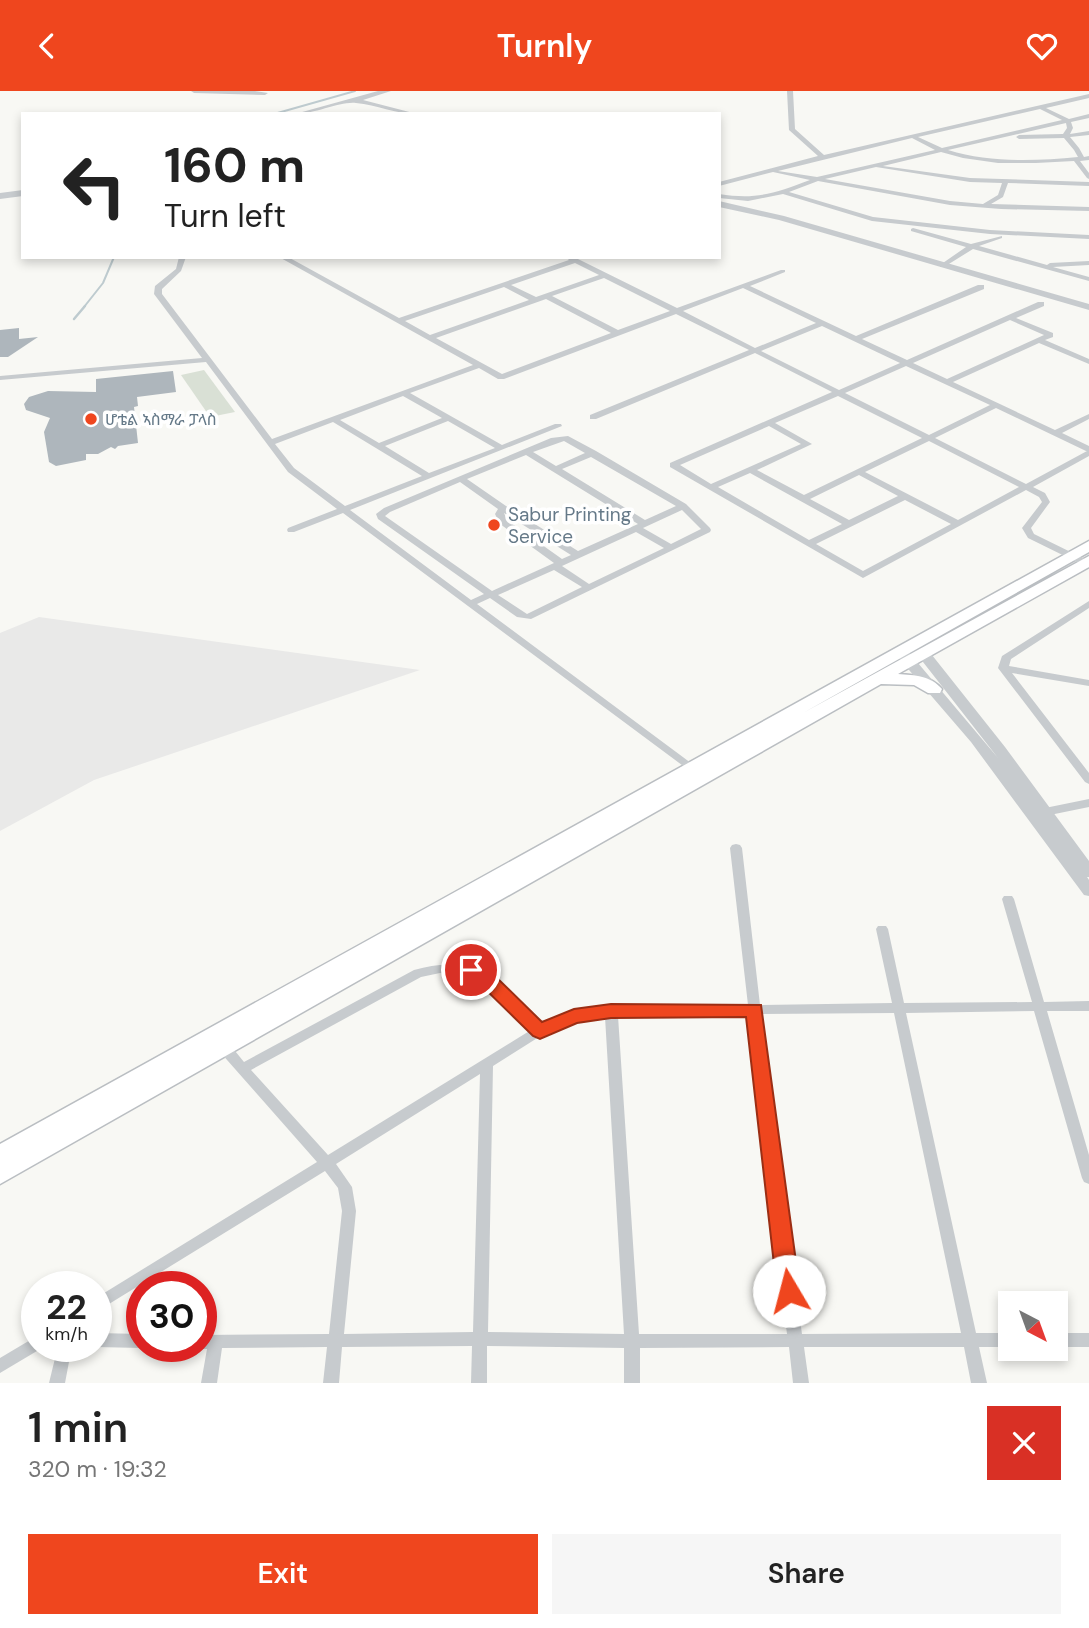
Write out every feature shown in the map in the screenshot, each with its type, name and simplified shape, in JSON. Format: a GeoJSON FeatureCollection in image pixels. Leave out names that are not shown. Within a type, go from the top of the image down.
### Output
{"type":"FeatureCollection","features":[{"type":"Feature","properties":{"kind":"main road"},"geometry":{"type":"LineString","coordinates":[[0,1155],[1084,558]]}},
{"type":"Feature","properties":{"kind":"main road"},"geometry":{"type":"LineString","coordinates":[[0,1175],[225,1049],[697,771],[875,679],[910,655]]}},
{"type":"Feature","properties":{"kind":"main road"},"geometry":{"type":"LineString","coordinates":[[875,679],[906,678],[934,689]]}},
{"type":"Feature","properties":{"kind":"street"},"geometry":{"type":"LineString","coordinates":[[194,91],[265,93]]}},
{"type":"Feature","properties":{"kind":"street"},"geometry":{"type":"LineString","coordinates":[[306,112],[387,91]]}},
{"type":"Feature","properties":{"kind":"street"},"geometry":{"type":"LineString","coordinates":[[790,91],[794,134],[822,157]]}},
{"type":"Feature","properties":{"kind":"street"},"geometry":{"type":"LineString","coordinates":[[721,183],[832,154],[1089,96]]}},
{"type":"Feature","properties":{"kind":"street"},"geometry":{"type":"LineString","coordinates":[[343,101],[369,102],[406,112]]}},
{"type":"Feature","properties":{"kind":"street"},"geometry":{"type":"LineString","coordinates":[[1039,107],[1068,121],[1070,128],[1065,136]]}},
{"type":"Feature","properties":{"kind":"street"},"geometry":{"type":"LineString","coordinates":[[721,196],[746,201],[785,193],[821,178],[1089,116]]}},
{"type":"Feature","properties":{"kind":"street"},"geometry":{"type":"LineString","coordinates":[[1080,118],[1089,123]]}},
{"type":"Feature","properties":{"kind":"street"},"geometry":{"type":"LineString","coordinates":[[1001,136],[1065,136],[1089,133]]}},
{"type":"Feature","properties":{"kind":"street"},"geometry":{"type":"LineString","coordinates":[[912,136],[943,151],[967,157],[1006,160],[1084,159]]}},
{"type":"Feature","properties":{"kind":"street"},"geometry":{"type":"LineString","coordinates":[[1065,136],[1084,159],[1089,177]]}},
{"type":"Feature","properties":{"kind":"street"},"geometry":{"type":"LineString","coordinates":[[832,154],[842,159]]}},
{"type":"Feature","properties":{"kind":"street"},"geometry":{"type":"LineString","coordinates":[[852,164],[862,169]]}},
{"type":"Feature","properties":{"kind":"street"},"geometry":{"type":"LineString","coordinates":[[872,166],[929,176],[1004,183],[1089,184]]}},
{"type":"Feature","properties":{"kind":"street"},"geometry":{"type":"LineString","coordinates":[[765,172],[821,178],[890,194],[983,206],[1089,209]]}},
{"type":"Feature","properties":{"kind":"street"},"geometry":{"type":"LineString","coordinates":[[983,206],[1001,196],[1004,183]]}},
{"type":"Feature","properties":{"kind":"street"},"geometry":{"type":"LineString","coordinates":[[0,196],[21,193]]}},
{"type":"Feature","properties":{"kind":"street"},"geometry":{"type":"LineString","coordinates":[[785,193],[1089,279]]}},
{"type":"Feature","properties":{"kind":"street"},"geometry":{"type":"LineString","coordinates":[[721,204],[840,234],[1089,307]]}},
{"type":"Feature","properties":{"kind":"street"},"geometry":{"type":"LineString","coordinates":[[872,219],[1017,234],[1089,237]]}},
{"type":"Feature","properties":{"kind":"street"},"geometry":{"type":"LineString","coordinates":[[942,266],[972,246],[1017,234]]}},
{"type":"Feature","properties":{"kind":"street"},"geometry":{"type":"LineString","coordinates":[[182,259],[178,270],[157,291],[206,360],[291,470],[341,510],[697,771]]}},
{"type":"Feature","properties":{"kind":"street"},"geometry":{"type":"LineString","coordinates":[[286,259],[501,377],[783,271]]}},
{"type":"Feature","properties":{"kind":"street"},"geometry":{"type":"LineString","coordinates":[[399,321],[506,285],[572,259],[1042,495],[1046,502],[1026,528],[1031,536],[1084,558]]}},
{"type":"Feature","properties":{"kind":"street"},"geometry":{"type":"LineString","coordinates":[[1040,265],[1089,264]]}},
{"type":"Feature","properties":{"kind":"street"},"geometry":{"type":"LineString","coordinates":[[429,338],[605,275]]}},
{"type":"Feature","properties":{"kind":"street"},"geometry":{"type":"LineString","coordinates":[[506,285],[536,300]]}},
{"type":"Feature","properties":{"kind":"street"},"geometry":{"type":"LineString","coordinates":[[744,286],[1089,451]]}},
{"type":"Feature","properties":{"kind":"street"},"geometry":{"type":"LineString","coordinates":[[856,339],[981,287]]}},
{"type":"Feature","properties":{"kind":"street"},"geometry":{"type":"LineString","coordinates":[[546,296],[617,333]]}},
{"type":"Feature","properties":{"kind":"street"},"geometry":{"type":"LineString","coordinates":[[1041,304],[673,465],[863,575],[1027,488],[1089,451]]}},
{"type":"Feature","properties":{"kind":"street"},"geometry":{"type":"LineString","coordinates":[[946,382],[1050,335],[1010,317]]}},
{"type":"Feature","properties":{"kind":"street"},"geometry":{"type":"LineString","coordinates":[[593,417],[822,323]]}},
{"type":"Feature","properties":{"kind":"street"},"geometry":{"type":"LineString","coordinates":[[1039,340],[1089,362]]}},
{"type":"Feature","properties":{"kind":"street"},"geometry":{"type":"LineString","coordinates":[[0,378],[206,360]]}},
{"type":"Feature","properties":{"kind":"street"},"geometry":{"type":"LineString","coordinates":[[269,443],[479,365]]}},
{"type":"Feature","properties":{"kind":"street"},"geometry":{"type":"LineString","coordinates":[[404,393],[501,448]]}},
{"type":"Feature","properties":{"kind":"street"},"geometry":{"type":"LineString","coordinates":[[803,499],[997,405]]}},
{"type":"Feature","properties":{"kind":"street"},"geometry":{"type":"LineString","coordinates":[[1055,433],[1089,416]]}},
{"type":"Feature","properties":{"kind":"street"},"geometry":{"type":"LineString","coordinates":[[378,446],[449,418]]}},
{"type":"Feature","properties":{"kind":"street"},"geometry":{"type":"LineString","coordinates":[[333,419],[428,476]]}},
{"type":"Feature","properties":{"kind":"street"},"geometry":{"type":"LineString","coordinates":[[712,487],[808,444],[769,423]]}},
{"type":"Feature","properties":{"kind":"street"},"geometry":{"type":"LineString","coordinates":[[291,530],[558,426]]}},
{"type":"Feature","properties":{"kind":"street"},"geometry":{"type":"LineString","coordinates":[[565,438],[593,453],[683,506],[707,530],[528,617],[520,615],[490,595],[380,516],[461,479],[565,438]]}},
{"type":"Feature","properties":{"kind":"street"},"geometry":{"type":"LineString","coordinates":[[528,451],[671,548]]}},
{"type":"Feature","properties":{"kind":"street"},"geometry":{"type":"LineString","coordinates":[[556,469],[593,453]]}},
{"type":"Feature","properties":{"kind":"street"},"geometry":{"type":"LineString","coordinates":[[751,470],[849,524]]}},
{"type":"Feature","properties":{"kind":"street"},"geometry":{"type":"LineString","coordinates":[[859,472],[958,524]]}},
{"type":"Feature","properties":{"kind":"street"},"geometry":{"type":"LineString","coordinates":[[461,479],[578,555]]}},
{"type":"Feature","properties":{"kind":"street"},"geometry":{"type":"LineString","coordinates":[[809,544],[905,496]]}},
{"type":"Feature","properties":{"kind":"street"},"geometry":{"type":"LineString","coordinates":[[470,604],[683,506]]}},
{"type":"Feature","properties":{"kind":"street"},"geometry":{"type":"LineString","coordinates":[[503,508],[499,514],[503,523],[590,588]]}},
{"type":"Feature","properties":{"kind":"street"},"geometry":{"type":"LineString","coordinates":[[1003,668],[1006,658],[1089,604]]}},
{"type":"Feature","properties":{"kind":"street"},"geometry":{"type":"LineString","coordinates":[[910,655],[934,689],[1040,813],[1089,891]]}},
{"type":"Feature","properties":{"kind":"street"},"geometry":{"type":"LineString","coordinates":[[910,655],[1089,872]]}},
{"type":"Feature","properties":{"kind":"street"},"geometry":{"type":"LineString","coordinates":[[1003,668],[1089,683]]}},
{"type":"Feature","properties":{"kind":"street"},"geometry":{"type":"LineString","coordinates":[[1003,668],[1089,780]]}},
{"type":"Feature","properties":{"kind":"street"},"geometry":{"type":"LineString","coordinates":[[1040,813],[1089,803]]}},
{"type":"Feature","properties":{"kind":"street"},"geometry":{"type":"LineString","coordinates":[[736,848],[801,1383]]}},
{"type":"Feature","properties":{"kind":"street"},"geometry":{"type":"LineString","coordinates":[[1008,899],[1089,1178]]}},
{"type":"Feature","properties":{"kind":"street"},"geometry":{"type":"LineString","coordinates":[[882,929],[972,1339],[979,1383]]}},
{"type":"Feature","properties":{"kind":"street"},"geometry":{"type":"LineString","coordinates":[[243,1068],[418,972],[438,967],[471,970],[486,978],[540,1031]]}},
{"type":"Feature","properties":{"kind":"street"},"geometry":{"type":"LineString","coordinates":[[112,1296],[540,1031],[574,1016],[611,1011],[1089,1006]]}},
{"type":"Feature","properties":{"kind":"street"},"geometry":{"type":"LineString","coordinates":[[611,1011],[632,1341],[632,1383]]}},
{"type":"Feature","properties":{"kind":"street"},"geometry":{"type":"LineString","coordinates":[[225,1049],[345,1187],[349,1211],[331,1383]]}},
{"type":"Feature","properties":{"kind":"street"},"geometry":{"type":"LineString","coordinates":[[479,1383],[486,1064]]}},
{"type":"Feature","properties":{"kind":"street"},"geometry":{"type":"LineString","coordinates":[[217,1342],[480,1339],[998,1340]]}},
{"type":"Feature","properties":{"kind":"street"},"geometry":{"type":"LineString","coordinates":[[1068,1340],[1089,1340]]}},
{"type":"Feature","properties":{"kind":"street"},"geometry":{"type":"LineString","coordinates":[[0,1366],[21,1353]]}},
{"type":"Feature","properties":{"kind":"street"},"geometry":{"type":"LineString","coordinates":[[57,1383],[62,1362]]}},
{"type":"Feature","properties":{"kind":"street"},"geometry":{"type":"LineString","coordinates":[[209,1362],[209,1383]]}},
{"type":"Feature","properties":{"kind":"shaded area"},"geometry":{"type":"Polygon","coordinates":[[[204,370],[235,412],[210,417],[181,375],[204,370]]]}},
{"type":"Feature","properties":{"kind":"shaded area"},"geometry":{"type":"Polygon","coordinates":[[[39,617],[420,670],[94,780],[0,831],[0,633],[39,617]]]}},
{"type":"Feature","properties":{"kind":"building"},"geometry":{"type":"Polygon","coordinates":[[[19,328],[19,339],[38,337],[8,357],[0,357],[0,330],[19,328]]]}},
{"type":"Feature","properties":{"kind":"building","name":"ሆቴል ኣስማራ ፓላስ"},"geometry":{"type":"Polygon","coordinates":[[[173,371],[176,392],[137,397],[138,406],[134,407],[138,443],[118,446],[115,449],[111,447],[98,454],[86,454],[86,460],[56,466],[49,462],[44,432],[50,418],[26,410],[24,404],[29,397],[48,391],[96,392],[96,379],[173,371]]]}},
{"type":"Feature","properties":{"kind":"waterway"},"geometry":{"type":"LineString","coordinates":[[281,112],[355,91]]}},
{"type":"Feature","properties":{"kind":"waterway"},"geometry":{"type":"LineString","coordinates":[[84,307],[103,283],[113,259]]}},
{"type":"Feature","properties":{"kind":"waterway"},"geometry":{"type":"LineString","coordinates":[[74,319],[85,306]]}},
{"type":"Feature","properties":{"kind":"place","name":"ሆቴል ኣስማራ ፓላስ"},"geometry":{"type":"Point","coordinates":[91,419]}},
{"type":"Feature","properties":{"kind":"place","name":"Sabur Printing Service"},"geometry":{"type":"Point","coordinates":[494,525]}},
{"type":"Feature","properties":{"kind":"route"},"geometry":{"type":"LineString","coordinates":[[471,970],[486,978],[540,1031],[574,1016],[611,1011],[754,1010],[789,1291]]}}]}
